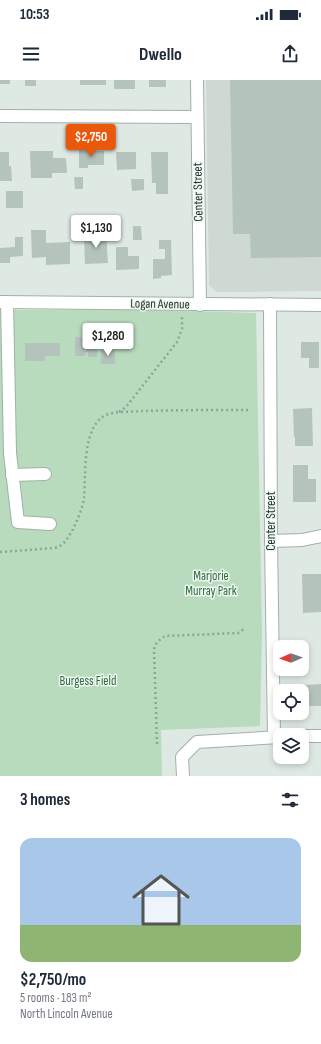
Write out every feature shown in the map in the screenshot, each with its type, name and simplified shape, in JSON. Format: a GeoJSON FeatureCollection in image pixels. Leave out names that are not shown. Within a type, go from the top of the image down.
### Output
{"type":"FeatureCollection","features":[{"type":"Feature","properties":{"kind":"street","name":"Center Street"},"geometry":{"type":"LineString","coordinates":[[197,80],[200,304]]}},
{"type":"Feature","properties":{"kind":"street"},"geometry":{"type":"LineString","coordinates":[[0,116],[197,117]]}},
{"type":"Feature","properties":{"kind":"street"},"geometry":{"type":"LineString","coordinates":[[3,302],[9,438],[18,522],[50,524]]}},
{"type":"Feature","properties":{"kind":"street","name":"Logan Avenue"},"geometry":{"type":"LineString","coordinates":[[3,302],[321,304]]}},
{"type":"Feature","properties":{"kind":"street","name":"Center Street"},"geometry":{"type":"LineString","coordinates":[[270,304],[271,541],[277,728]]}},
{"type":"Feature","properties":{"kind":"street"},"geometry":{"type":"LineString","coordinates":[[12,475],[45,474]]}},
{"type":"Feature","properties":{"kind":"street"},"geometry":{"type":"LineString","coordinates":[[271,541],[302,540],[321,536]]}},
{"type":"Feature","properties":{"kind":"street"},"geometry":{"type":"LineString","coordinates":[[309,736],[321,736]]}},
{"type":"Feature","properties":{"kind":"street"},"geometry":{"type":"LineString","coordinates":[[183,776],[182,757],[197,742],[273,737]]}},
{"type":"Feature","properties":{"kind":"path"},"geometry":{"type":"LineString","coordinates":[[118,413],[126,407],[177,342],[182,329],[182,312]]}},
{"type":"Feature","properties":{"kind":"path"},"geometry":{"type":"LineString","coordinates":[[0,552],[60,547],[67,540],[84,501],[87,453],[93,426],[108,414],[173,410],[248,410]]}},
{"type":"Feature","properties":{"kind":"path"},"geometry":{"type":"LineString","coordinates":[[157,744],[154,649],[157,642],[165,636],[238,633],[244,628]]}},
{"type":"Feature","properties":{"kind":"shaded area"},"geometry":{"type":"Polygon","coordinates":[[[206,80],[321,80],[321,291],[217,292],[209,285],[206,80]]]}},
{"type":"Feature","properties":{"kind":"green space","name":"Burgess Field"},"geometry":{"type":"Polygon","coordinates":[[[0,310],[160,310],[256,313],[262,631],[260,726],[161,730],[162,776],[0,776],[0,310]]]}},
{"type":"Feature","properties":{"kind":"building"},"geometry":{"type":"Polygon","coordinates":[[[0,80],[10,80],[10,84],[0,84],[0,80]]]}},
{"type":"Feature","properties":{"kind":"building"},"geometry":{"type":"Polygon","coordinates":[[[25,80],[36,80],[36,86],[25,86],[25,80]]]}},
{"type":"Feature","properties":{"kind":"building"},"geometry":{"type":"Polygon","coordinates":[[[80,80],[106,80],[106,85],[80,85],[80,80]]]}},
{"type":"Feature","properties":{"kind":"building"},"geometry":{"type":"Polygon","coordinates":[[[114,80],[135,80],[135,89],[114,89],[114,80]]]}},
{"type":"Feature","properties":{"kind":"building"},"geometry":{"type":"Polygon","coordinates":[[[149,80],[166,80],[166,87],[149,87],[149,80]]]}},
{"type":"Feature","properties":{"kind":"building"},"geometry":{"type":"Polygon","coordinates":[[[230,80],[321,80],[321,257],[251,258],[250,234],[233,234],[230,80]]]}},
{"type":"Feature","properties":{"kind":"building"},"geometry":{"type":"Polygon","coordinates":[[[79,150],[104,151],[104,165],[88,165],[88,168],[79,168],[79,150]]]}},
{"type":"Feature","properties":{"kind":"building"},"geometry":{"type":"Polygon","coordinates":[[[30,151],[53,151],[53,158],[66,158],[67,173],[52,173],[52,178],[31,178],[30,151]]]}},
{"type":"Feature","properties":{"kind":"building"},"geometry":{"type":"Polygon","coordinates":[[[0,152],[9,152],[9,166],[11,166],[12,181],[0,181],[0,152]]]}},
{"type":"Feature","properties":{"kind":"building"},"geometry":{"type":"Polygon","coordinates":[[[116,152],[136,152],[136,169],[117,170],[116,152]]]}},
{"type":"Feature","properties":{"kind":"building"},"geometry":{"type":"Polygon","coordinates":[[[151,152],[168,152],[168,194],[156,194],[156,183],[152,183],[151,152]]]}},
{"type":"Feature","properties":{"kind":"building"},"geometry":{"type":"Polygon","coordinates":[[[74,177],[83,177],[83,189],[75,189],[74,177]]]}},
{"type":"Feature","properties":{"kind":"building"},"geometry":{"type":"Polygon","coordinates":[[[131,179],[144,179],[144,190],[132,191],[131,179]]]}},
{"type":"Feature","properties":{"kind":"building"},"geometry":{"type":"Polygon","coordinates":[[[6,191],[23,191],[23,208],[6,208],[6,191]]]}},
{"type":"Feature","properties":{"kind":"building"},"geometry":{"type":"Polygon","coordinates":[[[133,226],[141,226],[142,240],[133,240],[133,226]]]}},
{"type":"Feature","properties":{"kind":"building"},"geometry":{"type":"Polygon","coordinates":[[[31,230],[46,230],[46,243],[70,242],[70,264],[46,265],[46,257],[32,258],[31,230]]]}},
{"type":"Feature","properties":{"kind":"building"},"geometry":{"type":"Polygon","coordinates":[[[106,233],[108,263],[85,264],[84,234],[106,233]]]}},
{"type":"Feature","properties":{"kind":"building"},"geometry":{"type":"Polygon","coordinates":[[[15,237],[23,237],[23,256],[10,257],[10,263],[0,263],[0,248],[15,247],[15,237]]]}},
{"type":"Feature","properties":{"kind":"building"},"geometry":{"type":"Polygon","coordinates":[[[159,240],[171,240],[172,275],[161,276],[161,278],[153,279],[153,259],[165,259],[165,249],[159,249],[159,240]]]}},
{"type":"Feature","properties":{"kind":"building"},"geometry":{"type":"Polygon","coordinates":[[[116,247],[128,247],[128,256],[139,256],[139,269],[116,270],[116,247]]]}},
{"type":"Feature","properties":{"kind":"building"},"geometry":{"type":"Polygon","coordinates":[[[84,335],[88,336],[88,338],[100,338],[100,348],[97,348],[97,357],[88,357],[88,352],[85,352],[85,356],[75,356],[75,337],[84,337],[84,335]]]}},
{"type":"Feature","properties":{"kind":"building"},"geometry":{"type":"Polygon","coordinates":[[[301,342],[319,342],[319,368],[309,368],[309,358],[301,358],[301,342]]]}},
{"type":"Feature","properties":{"kind":"building"},"geometry":{"type":"Polygon","coordinates":[[[25,343],[60,343],[60,356],[45,356],[45,361],[25,361],[25,343]]]}},
{"type":"Feature","properties":{"kind":"building"},"geometry":{"type":"Polygon","coordinates":[[[101,350],[115,350],[115,364],[101,364],[101,350]]]}},
{"type":"Feature","properties":{"kind":"building"},"geometry":{"type":"Polygon","coordinates":[[[312,408],[313,446],[295,446],[293,409],[312,408]]]}},
{"type":"Feature","properties":{"kind":"building"},"geometry":{"type":"Polygon","coordinates":[[[293,465],[308,465],[308,479],[316,479],[316,502],[293,502],[293,465]]]}},
{"type":"Feature","properties":{"kind":"building"},"geometry":{"type":"Polygon","coordinates":[[[302,574],[321,574],[321,612],[303,613],[302,574]]]}},
{"type":"Feature","properties":{"kind":"building"},"geometry":{"type":"Polygon","coordinates":[[[321,684],[321,706],[309,706],[309,685],[321,684]]]}},
{"type":"Feature","properties":{"kind":"park label","name":"Marjorie Murray Park"},"geometry":{"type":"Point","coordinates":[211,584]}}]}
